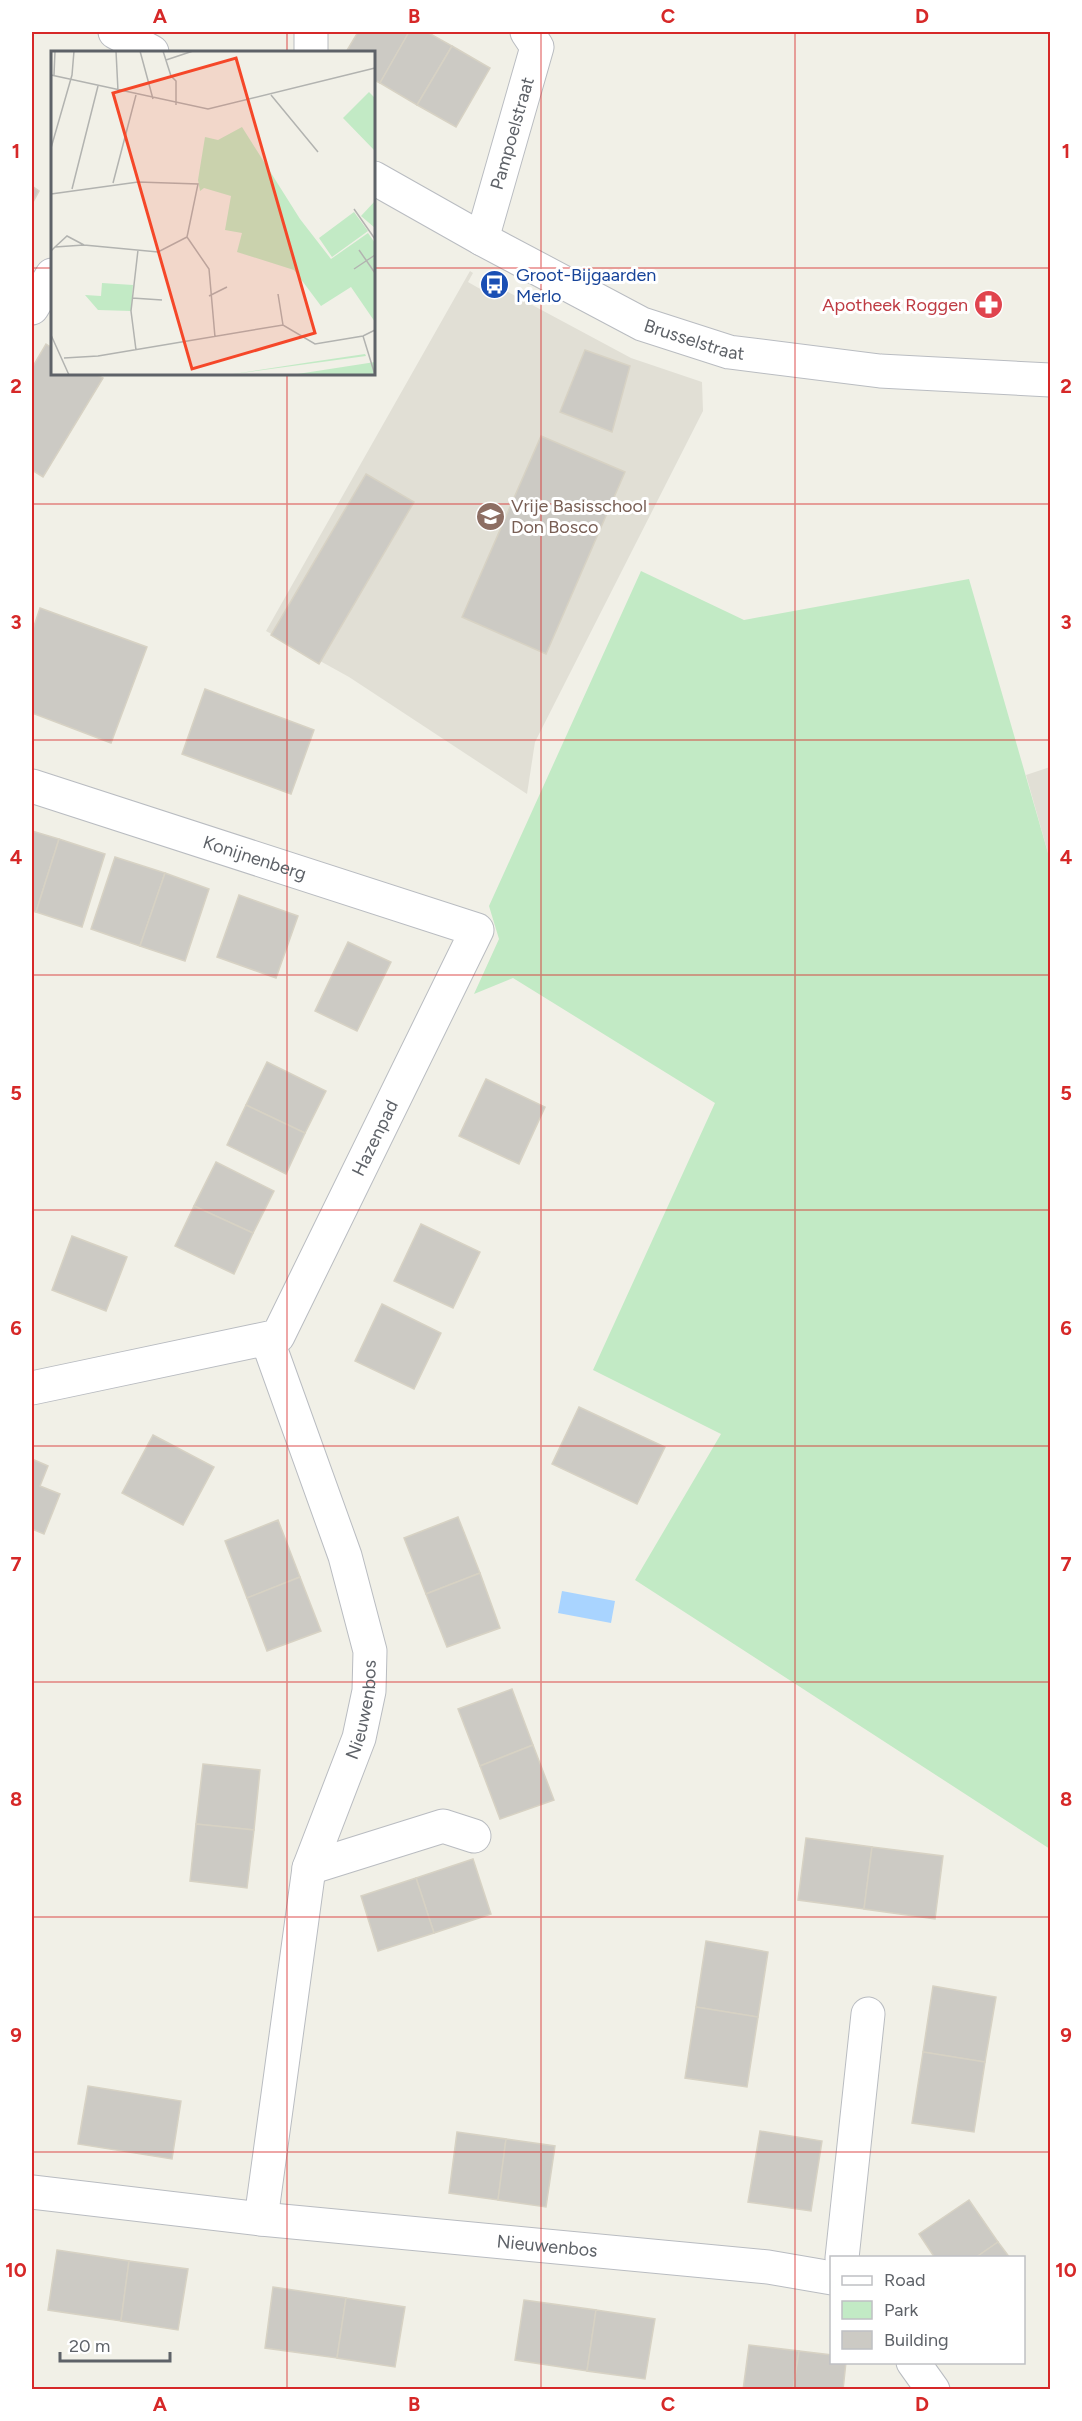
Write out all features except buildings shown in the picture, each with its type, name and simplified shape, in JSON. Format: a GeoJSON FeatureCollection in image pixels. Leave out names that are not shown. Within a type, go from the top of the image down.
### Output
{"type":"FeatureCollection","features":[{"type":"Feature","properties":{"kind":"street"},"geometry":{"type":"LineString","coordinates":[[115,32],[150,51]]}},
{"type":"Feature","properties":{"kind":"street"},"geometry":{"type":"LineString","coordinates":[[311,32],[311,51]]}},
{"type":"Feature","properties":{"kind":"street","name":"Pampoelstraat"},"geometry":{"type":"LineString","coordinates":[[482,238],[537,47],[527,32]]}},
{"type":"Feature","properties":{"kind":"street","name":"Brusselstraat"},"geometry":{"type":"LineString","coordinates":[[375,179],[642,324],[729,352],[880,371],[1050,380]]}},
{"type":"Feature","properties":{"kind":"street"},"geometry":{"type":"LineString","coordinates":[[32,308],[51,277]]}},
{"type":"Feature","properties":{"kind":"street","name":"Konijnenberg"},"geometry":{"type":"LineString","coordinates":[[32,786],[477,930]]}},
{"type":"Feature","properties":{"kind":"street","name":"Hazenpad"},"geometry":{"type":"LineString","coordinates":[[267,1339],[278,1336],[477,930]]}},
{"type":"Feature","properties":{"kind":"street"},"geometry":{"type":"LineString","coordinates":[[32,1388],[267,1339]]}},
{"type":"Feature","properties":{"kind":"street","name":"Nieuwenbos"},"geometry":{"type":"LineString","coordinates":[[261,2218],[309,1868],[359,1738],[369,1691],[370,1651],[345,1556],[267,1339]]}},
{"type":"Feature","properties":{"kind":"street"},"geometry":{"type":"LineString","coordinates":[[309,1868],[442,1826],[474,1836]]}},
{"type":"Feature","properties":{"kind":"street"},"geometry":{"type":"LineString","coordinates":[[842,2256],[868,2014]]}},
{"type":"Feature","properties":{"kind":"street","name":"Nieuwenbos"},"geometry":{"type":"LineString","coordinates":[[32,2192],[261,2218],[768,2267],[830,2278]]}},
{"type":"Feature","properties":{"kind":"street"},"geometry":{"type":"LineString","coordinates":[[914,2364],[933,2390]]}},
{"type":"Feature","properties":{"kind":"shaded area","name":"Vrije Basisschool Don Bosco"},"geometry":{"type":"Polygon","coordinates":[[[470,271],[473,273],[468,282],[489,294],[495,285],[631,358],[702,382],[703,411],[535,742],[527,794],[349,677],[266,631],[470,271]]]}},
{"type":"Feature","properties":{"kind":"shaded area"},"geometry":{"type":"Polygon","coordinates":[[[1050,767],[1050,860],[1026,775],[1050,767]]]}},
{"type":"Feature","properties":{"kind":"green space"},"geometry":{"type":"Polygon","coordinates":[[[641,571],[744,620],[969,579],[1050,860],[1050,1849],[635,1580],[721,1434],[593,1370],[715,1103],[513,978],[474,994],[499,939],[489,906],[641,571]]]}},
{"type":"Feature","properties":{"kind":"water"},"geometry":{"type":"Polygon","coordinates":[[[562,1591],[615,1601],[611,1623],[558,1613],[562,1591]]]}},
{"type":"Feature","properties":{"kind":"place","name":"Groot-Bijgaarden Merlo"},"geometry":{"type":"Point","coordinates":[495,285]}},
{"type":"Feature","properties":{"kind":"place","name":"Apotheek Roggen"},"geometry":{"type":"Point","coordinates":[989,305]}},
{"type":"Feature","properties":{"kind":"place","name":"Vrije Basisschool Don Bosco"},"geometry":{"type":"Point","coordinates":[490,516]}}]}
